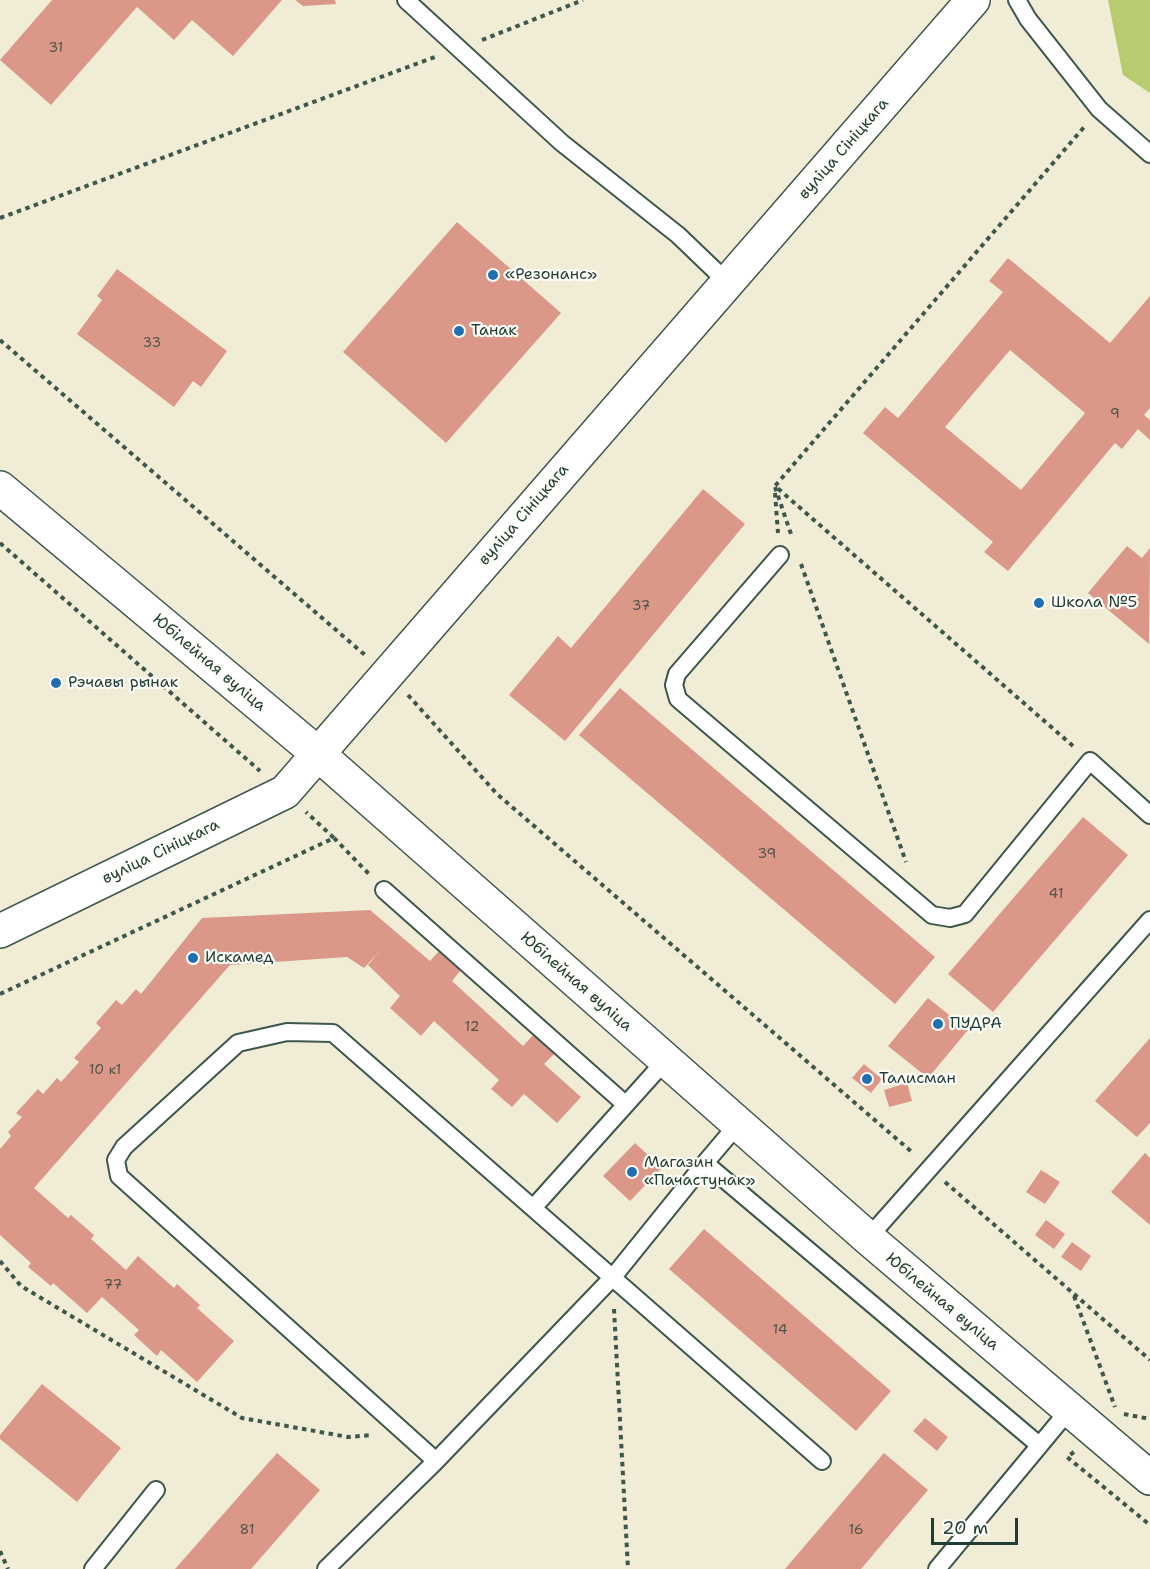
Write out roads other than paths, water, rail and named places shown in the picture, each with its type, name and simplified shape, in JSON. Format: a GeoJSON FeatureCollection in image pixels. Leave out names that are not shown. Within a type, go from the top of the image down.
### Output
{"type":"FeatureCollection","features":[{"type":"Feature","properties":{"kind":"street","name":"вуліца Сініцкага"},"geometry":{"type":"LineString","coordinates":[[0,931],[285,792],[385,673],[973,0]]}},
{"type":"Feature","properties":{"kind":"street","name":"Юбілейная вуліца"},"geometry":{"type":"LineString","coordinates":[[0,488],[317,753],[868,1238],[1150,1478]]}},
{"type":"Feature","properties":{"kind":"lane"},"geometry":{"type":"LineString","coordinates":[[406,0],[562,142],[678,235],[727,282]]}},
{"type":"Feature","properties":{"kind":"lane"},"geometry":{"type":"LineString","coordinates":[[1017,0],[1028,19],[1099,109],[1150,153]]}},
{"type":"Feature","properties":{"kind":"lane"},"geometry":{"type":"LineString","coordinates":[[780,555],[677,674],[674,685],[678,699],[932,915],[950,918],[965,914],[1090,762],[1150,815]]}},
{"type":"Feature","properties":{"kind":"lane"},"geometry":{"type":"LineString","coordinates":[[384,890],[626,1104]]}},
{"type":"Feature","properties":{"kind":"lane"},"geometry":{"type":"LineString","coordinates":[[868,1238],[1150,920]]}},
{"type":"Feature","properties":{"kind":"lane"},"geometry":{"type":"LineString","coordinates":[[436,1461],[119,1176],[116,1160],[124,1147],[238,1043],[287,1032],[333,1033],[822,1461]]}},
{"type":"Feature","properties":{"kind":"lane"},"geometry":{"type":"LineString","coordinates":[[533,1208],[665,1061]]}},
{"type":"Feature","properties":{"kind":"lane"},"geometry":{"type":"LineString","coordinates":[[326,1569],[436,1461],[613,1277],[738,1124]]}},
{"type":"Feature","properties":{"kind":"lane"},"geometry":{"type":"LineString","coordinates":[[705,1163],[1039,1445]]}},
{"type":"Feature","properties":{"kind":"lane"},"geometry":{"type":"LineString","coordinates":[[937,1569],[1069,1410]]}},
{"type":"Feature","properties":{"kind":"lane"},"geometry":{"type":"LineString","coordinates":[[93,1569],[156,1490]]}},
{"type":"Feature","properties":{"kind":"place","name":"«Резонанс»"},"geometry":{"type":"Point","coordinates":[493,275]}},
{"type":"Feature","properties":{"kind":"place","name":"Танак"},"geometry":{"type":"Point","coordinates":[459,331]}},
{"type":"Feature","properties":{"kind":"place","name":"Школа №5"},"geometry":{"type":"Point","coordinates":[1039,603]}},
{"type":"Feature","properties":{"kind":"place","name":"Рэчавы рынак"},"geometry":{"type":"Point","coordinates":[56,683]}},
{"type":"Feature","properties":{"kind":"place","name":"Искамед"},"geometry":{"type":"Point","coordinates":[193,958]}},
{"type":"Feature","properties":{"kind":"place","name":"ПУДРА"},"geometry":{"type":"Point","coordinates":[938,1024]}},
{"type":"Feature","properties":{"kind":"place","name":"Талисман"},"geometry":{"type":"Point","coordinates":[867,1079]}},
{"type":"Feature","properties":{"kind":"place","name":"Магазин «Пачастунак»"},"geometry":{"type":"Point","coordinates":[632,1172]}}]}
